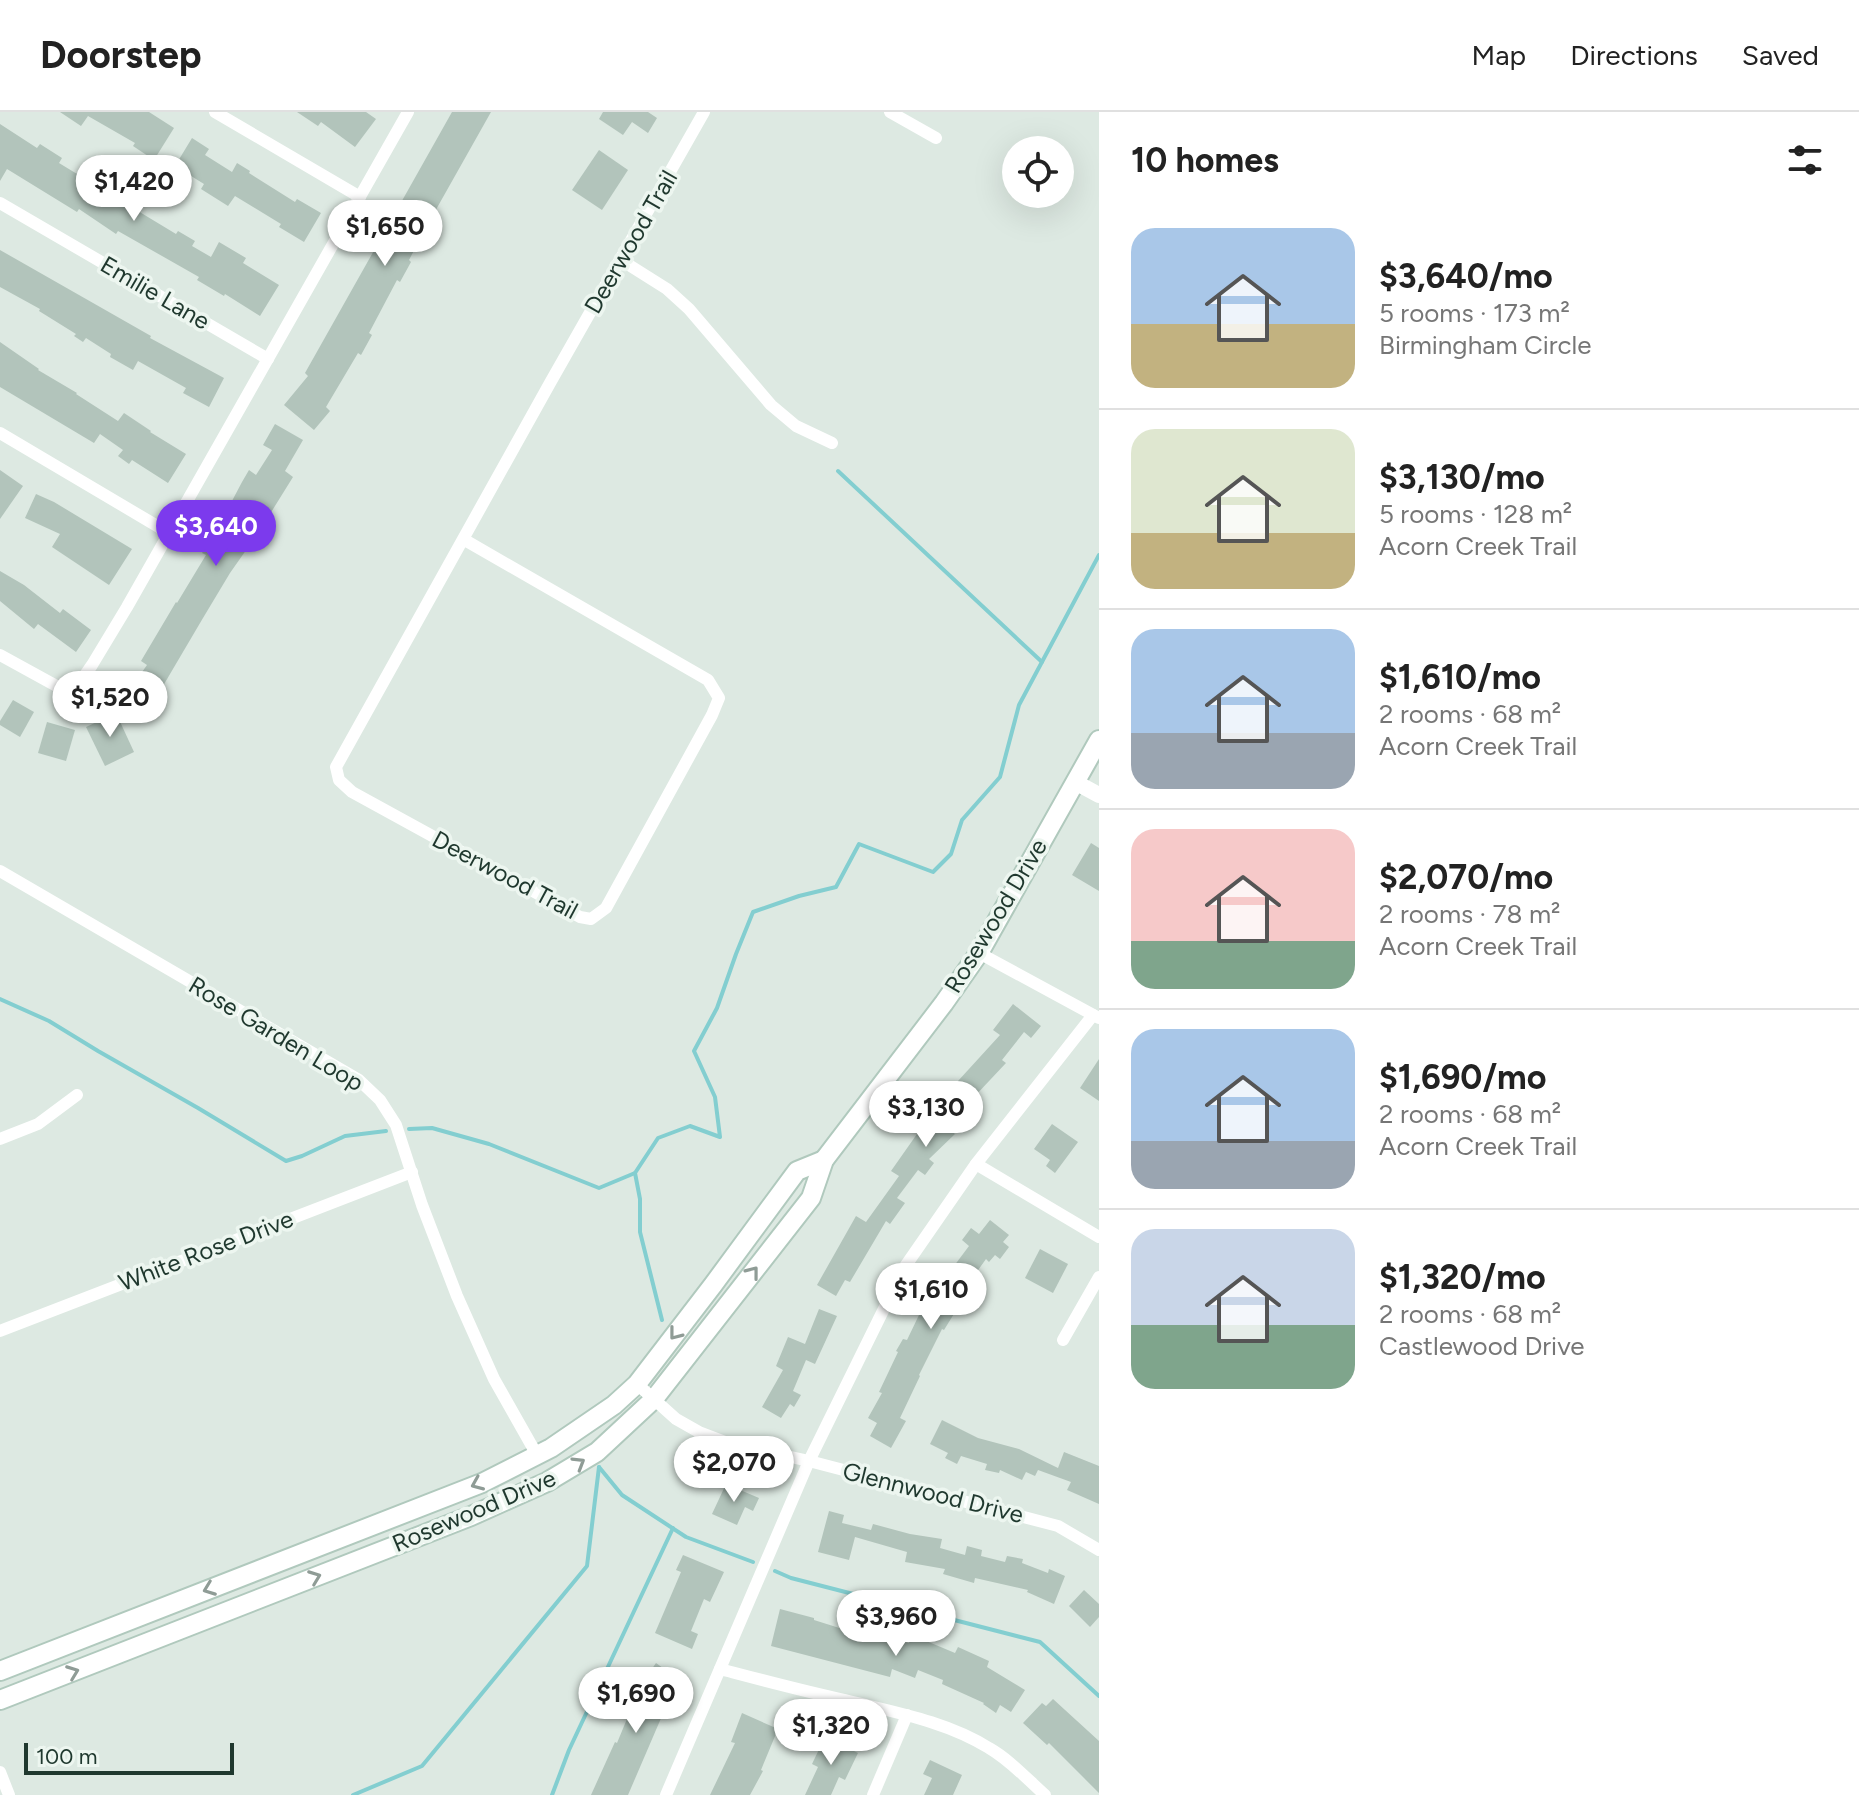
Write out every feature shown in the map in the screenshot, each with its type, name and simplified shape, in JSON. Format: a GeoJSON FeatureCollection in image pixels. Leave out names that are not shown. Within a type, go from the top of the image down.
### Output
{"type":"FeatureCollection","features":[{"type":"Feature","properties":{"kind":"main road","name":"Rosewood Drive"},"geometry":{"type":"LineString","coordinates":[[0,1700],[471,1516],[547,1482],[597,1452],[654,1399],[811,1198],[824,1160],[979,953],[1099,740]]}},
{"type":"Feature","properties":{"kind":"main road","name":"Rosewood Drive"},"geometry":{"type":"LineString","coordinates":[[0,1671],[482,1483],[551,1448],[614,1405],[637,1384],[797,1171],[824,1160]]}},
{"type":"Feature","properties":{"kind":"street"},"geometry":{"type":"LineString","coordinates":[[215,112],[360,197]]}},
{"type":"Feature","properties":{"kind":"street"},"geometry":{"type":"LineString","coordinates":[[0,655],[62,689],[81,681],[169,533],[408,112]]}},
{"type":"Feature","properties":{"kind":"street","name":"Deerwood Trail"},"geometry":{"type":"LineString","coordinates":[[463,539],[708,680],[719,698],[606,908],[591,919],[580,917],[352,792],[339,780],[336,767],[463,539],[704,112]]}},
{"type":"Feature","properties":{"kind":"street"},"geometry":{"type":"LineString","coordinates":[[890,112],[936,138]]}},
{"type":"Feature","properties":{"kind":"street","name":"Emilie Lane"},"geometry":{"type":"LineString","coordinates":[[0,203],[268,359]]}},
{"type":"Feature","properties":{"kind":"street"},"geometry":{"type":"LineString","coordinates":[[621,260],[667,289],[689,309],[771,405],[796,426],[832,443]]}},
{"type":"Feature","properties":{"kind":"street"},"geometry":{"type":"LineString","coordinates":[[0,433],[169,533]]}},
{"type":"Feature","properties":{"kind":"street"},"geometry":{"type":"LineString","coordinates":[[1075,782],[1099,795]]}},
{"type":"Feature","properties":{"kind":"street","name":"Rose Garden Loop"},"geometry":{"type":"LineString","coordinates":[[0,871],[359,1080],[380,1100],[396,1125],[457,1296],[487,1365],[537,1455]]}},
{"type":"Feature","properties":{"kind":"street"},"geometry":{"type":"LineString","coordinates":[[666,1795],[809,1461],[904,1268],[976,1164],[1096,1016],[979,953]]}},
{"type":"Feature","properties":{"kind":"street"},"geometry":{"type":"LineString","coordinates":[[0,1139],[38,1124],[77,1095]]}},
{"type":"Feature","properties":{"kind":"street"},"geometry":{"type":"LineString","coordinates":[[976,1164],[1099,1237]]}},
{"type":"Feature","properties":{"kind":"street","name":"White Rose Drive"},"geometry":{"type":"LineString","coordinates":[[0,1331],[412,1172]]}},
{"type":"Feature","properties":{"kind":"street"},"geometry":{"type":"LineString","coordinates":[[1063,1340],[1099,1277]]}},
{"type":"Feature","properties":{"kind":"street","name":"Glennwood Drive"},"geometry":{"type":"LineString","coordinates":[[637,1384],[676,1419],[713,1438],[1058,1526],[1099,1550]]}},
{"type":"Feature","properties":{"kind":"street"},"geometry":{"type":"LineString","coordinates":[[720,1669],[907,1715],[957,1732],[989,1747],[1045,1795]]}},
{"type":"Feature","properties":{"kind":"street"},"geometry":{"type":"LineString","coordinates":[[873,1795],[907,1715]]}},
{"type":"Feature","properties":{"kind":"street"},"geometry":{"type":"LineString","coordinates":[[0,1772],[9,1795]]}},
{"type":"Feature","properties":{"kind":"building"},"geometry":{"type":"Polygon","coordinates":[[[60,112],[149,112],[174,128],[154,160],[133,146],[135,143],[88,116],[81,126],[60,112]]]}},
{"type":"Feature","properties":{"kind":"building"},"geometry":{"type":"Polygon","coordinates":[[[297,112],[366,112],[376,119],[355,147],[321,122],[318,126],[297,112]]]}},
{"type":"Feature","properties":{"kind":"building"},"geometry":{"type":"Polygon","coordinates":[[[452,112],[491,112],[429,222],[400,282],[397,280],[361,355],[358,353],[326,407],[330,411],[314,430],[284,405],[308,376],[305,373],[452,112]]]}},
{"type":"Feature","properties":{"kind":"building"},"geometry":{"type":"Polygon","coordinates":[[[603,112],[648,112],[657,118],[648,133],[632,122],[623,135],[599,119],[603,112]]]}},
{"type":"Feature","properties":{"kind":"building"},"geometry":{"type":"Polygon","coordinates":[[[0,124],[37,148],[40,144],[62,158],[59,163],[105,191],[110,183],[137,201],[133,208],[176,234],[178,231],[195,241],[192,246],[211,257],[219,242],[246,258],[243,263],[279,285],[260,316],[197,280],[199,277],[118,231],[116,234],[79,209],[77,212],[7,169],[0,181],[0,124]]]}},
{"type":"Feature","properties":{"kind":"building"},"geometry":{"type":"Polygon","coordinates":[[[192,138],[209,149],[205,155],[232,172],[237,163],[295,202],[297,199],[321,213],[304,242],[235,196],[228,206],[201,189],[204,184],[175,166],[192,138]]]}},
{"type":"Feature","properties":{"kind":"building"},"geometry":{"type":"Polygon","coordinates":[[[599,150],[628,170],[602,210],[572,190],[599,150]]]}},
{"type":"Feature","properties":{"kind":"building"},"geometry":{"type":"Polygon","coordinates":[[[0,250],[224,378],[209,407],[183,393],[186,388],[138,361],[133,370],[86,338],[83,342],[40,309],[0,287],[0,250]]]}},
{"type":"Feature","properties":{"kind":"building"},"geometry":{"type":"Polygon","coordinates":[[[0,342],[118,421],[124,413],[186,454],[168,483],[132,460],[129,464],[118,456],[123,450],[100,434],[94,443],[0,387],[0,342]]]}},
{"type":"Feature","properties":{"kind":"building"},"geometry":{"type":"Polygon","coordinates":[[[275,424],[303,440],[285,471],[293,477],[258,538],[256,536],[230,573],[203,618],[160,691],[166,694],[148,721],[128,708],[139,703],[126,695],[147,665],[141,661],[206,555],[202,553],[225,519],[249,470],[256,475],[272,450],[263,445],[275,424]]]}},
{"type":"Feature","properties":{"kind":"building"},"geometry":{"type":"Polygon","coordinates":[[[0,470],[23,486],[0,519],[0,470]]]}},
{"type":"Feature","properties":{"kind":"building"},"geometry":{"type":"Polygon","coordinates":[[[36,494],[132,549],[109,585],[52,547],[60,534],[25,518],[36,494]]]}},
{"type":"Feature","properties":{"kind":"building"},"geometry":{"type":"Polygon","coordinates":[[[0,571],[60,613],[63,609],[91,630],[76,652],[38,624],[34,629],[0,601],[0,571]]]}},
{"type":"Feature","properties":{"kind":"building"},"geometry":{"type":"Polygon","coordinates":[[[13,700],[34,712],[20,737],[0,725],[13,700]]]}},
{"type":"Feature","properties":{"kind":"building"},"geometry":{"type":"Polygon","coordinates":[[[116,713],[134,752],[105,766],[86,727],[116,713]]]}},
{"type":"Feature","properties":{"kind":"building"},"geometry":{"type":"Polygon","coordinates":[[[47,722],[75,730],[66,761],[38,753],[47,722]]]}},
{"type":"Feature","properties":{"kind":"building"},"geometry":{"type":"Polygon","coordinates":[[[1091,843],[1099,848],[1099,891],[1072,875],[1091,843]]]}},
{"type":"Feature","properties":{"kind":"building"},"geometry":{"type":"Polygon","coordinates":[[[1013,1004],[1041,1026],[1031,1038],[1024,1032],[1002,1060],[1006,1063],[974,1097],[982,1104],[974,1114],[965,1107],[948,1128],[955,1134],[929,1159],[934,1163],[925,1175],[918,1170],[897,1198],[905,1203],[890,1224],[886,1221],[850,1282],[845,1280],[836,1296],[817,1285],[856,1216],[866,1222],[899,1176],[891,1171],[917,1134],[948,1104],[943,1100],[958,1081],[1000,1035],[993,1030],[1013,1004]]]}},
{"type":"Feature","properties":{"kind":"building"},"geometry":{"type":"Polygon","coordinates":[[[1099,1059],[1099,1101],[1080,1088],[1099,1059]]]}},
{"type":"Feature","properties":{"kind":"building"},"geometry":{"type":"Polygon","coordinates":[[[1052,1124],[1078,1142],[1055,1173],[1046,1166],[1050,1160],[1034,1149],[1052,1124]]]}},
{"type":"Feature","properties":{"kind":"building"},"geometry":{"type":"Polygon","coordinates":[[[990,1220],[1009,1235],[1003,1242],[1009,1247],[1000,1259],[995,1255],[989,1262],[986,1259],[956,1301],[960,1304],[942,1329],[919,1375],[900,1418],[906,1421],[891,1448],[870,1436],[877,1423],[868,1418],[882,1393],[879,1392],[896,1351],[903,1339],[907,1340],[919,1315],[915,1313],[922,1300],[930,1305],[944,1282],[938,1277],[946,1266],[951,1270],[969,1246],[962,1240],[971,1228],[979,1234],[990,1220]]]}},
{"type":"Feature","properties":{"kind":"building"},"geometry":{"type":"Polygon","coordinates":[[[1040,1249],[1068,1264],[1053,1293],[1025,1278],[1040,1249]]]}},
{"type":"Feature","properties":{"kind":"building"},"geometry":{"type":"Polygon","coordinates":[[[819,1309],[837,1316],[815,1364],[806,1360],[793,1391],[801,1395],[794,1407],[790,1404],[781,1418],[762,1407],[783,1370],[776,1366],[788,1337],[805,1344],[819,1309]]]}},
{"type":"Feature","properties":{"kind":"building"},"geometry":{"type":"Polygon","coordinates":[[[942,1420],[978,1438],[1019,1449],[1058,1468],[1064,1452],[1099,1466],[1099,1504],[1067,1490],[1071,1482],[1038,1470],[1035,1476],[1026,1472],[1022,1480],[1000,1470],[999,1473],[985,1470],[987,1464],[961,1456],[957,1464],[945,1458],[948,1453],[930,1444],[942,1420]]]}},
{"type":"Feature","properties":{"kind":"building"},"geometry":{"type":"Polygon","coordinates":[[[726,1484],[759,1498],[753,1511],[745,1507],[737,1525],[712,1514],[726,1484]]]}},
{"type":"Feature","properties":{"kind":"building"},"geometry":{"type":"Polygon","coordinates":[[[829,1511],[844,1515],[842,1523],[871,1530],[873,1524],[942,1539],[940,1548],[965,1555],[967,1546],[982,1550],[981,1556],[1005,1562],[1007,1556],[1023,1559],[1022,1563],[1065,1576],[1054,1604],[1028,1590],[975,1578],[974,1583],[943,1574],[945,1569],[905,1562],[907,1552],[855,1537],[849,1560],[818,1552],[829,1511]]]}},
{"type":"Feature","properties":{"kind":"building"},"geometry":{"type":"Polygon","coordinates":[[[683,1555],[724,1572],[710,1602],[704,1599],[691,1631],[698,1634],[692,1649],[655,1633],[681,1572],[676,1570],[683,1555]]]}},
{"type":"Feature","properties":{"kind":"building"},"geometry":{"type":"Polygon","coordinates":[[[1084,1590],[1099,1604],[1099,1617],[1090,1627],[1069,1606],[1084,1590]]]}},
{"type":"Feature","properties":{"kind":"building"},"geometry":{"type":"Polygon","coordinates":[[[780,1609],[871,1638],[872,1633],[909,1643],[912,1635],[955,1653],[958,1647],[989,1661],[987,1667],[1025,1690],[1011,1712],[1000,1705],[996,1713],[984,1703],[942,1684],[943,1680],[918,1670],[915,1678],[892,1669],[890,1677],[771,1646],[780,1609]]]}},
{"type":"Feature","properties":{"kind":"building"},"geometry":{"type":"Polygon","coordinates":[[[656,1663],[674,1676],[665,1688],[675,1695],[665,1709],[628,1795],[591,1795],[617,1743],[638,1689],[656,1663]]]}},
{"type":"Feature","properties":{"kind":"building"},"geometry":{"type":"Polygon","coordinates":[[[1053,1699],[1099,1741],[1099,1793],[1049,1743],[1047,1745],[1023,1723],[1042,1703],[1046,1706],[1053,1699]]]}},
{"type":"Feature","properties":{"kind":"building"},"geometry":{"type":"Polygon","coordinates":[[[742,1713],[778,1729],[763,1771],[750,1795],[710,1795],[735,1743],[731,1742],[742,1713]]]}},
{"type":"Feature","properties":{"kind":"building"},"geometry":{"type":"Polygon","coordinates":[[[825,1737],[858,1753],[845,1780],[839,1777],[831,1795],[805,1795],[818,1767],[812,1764],[825,1737]]]}},
{"type":"Feature","properties":{"kind":"building"},"geometry":{"type":"Polygon","coordinates":[[[930,1760],[962,1775],[953,1795],[924,1795],[932,1778],[923,1774],[930,1760]]]}},
{"type":"Feature","properties":{"kind":"waterway"},"geometry":{"type":"LineString","coordinates":[[838,471],[1042,662]]}},
{"type":"Feature","properties":{"kind":"waterway"},"geometry":{"type":"LineString","coordinates":[[662,1320],[640,1232],[640,1199],[635,1173],[658,1138],[690,1126],[720,1137],[715,1097],[694,1051],[717,1008],[753,912],[836,887],[859,844],[933,872],[951,854],[962,820],[1000,777],[1019,705],[1099,555]]}},
{"type":"Feature","properties":{"kind":"waterway"},"geometry":{"type":"LineString","coordinates":[[0,999],[49,1021],[286,1161],[345,1136],[386,1131]]}},
{"type":"Feature","properties":{"kind":"waterway"},"geometry":{"type":"LineString","coordinates":[[409,1129],[432,1128],[489,1144],[599,1188],[635,1173]]}},
{"type":"Feature","properties":{"kind":"waterway"},"geometry":{"type":"LineString","coordinates":[[599,1467],[622,1495],[686,1537],[753,1562]]}},
{"type":"Feature","properties":{"kind":"waterway"},"geometry":{"type":"LineString","coordinates":[[353,1795],[422,1766],[587,1566],[599,1467]]}},
{"type":"Feature","properties":{"kind":"waterway"},"geometry":{"type":"LineString","coordinates":[[552,1795],[569,1750],[673,1528]]}},
{"type":"Feature","properties":{"kind":"waterway"},"geometry":{"type":"LineString","coordinates":[[775,1571],[791,1578],[1040,1642],[1099,1696]]}}]}
